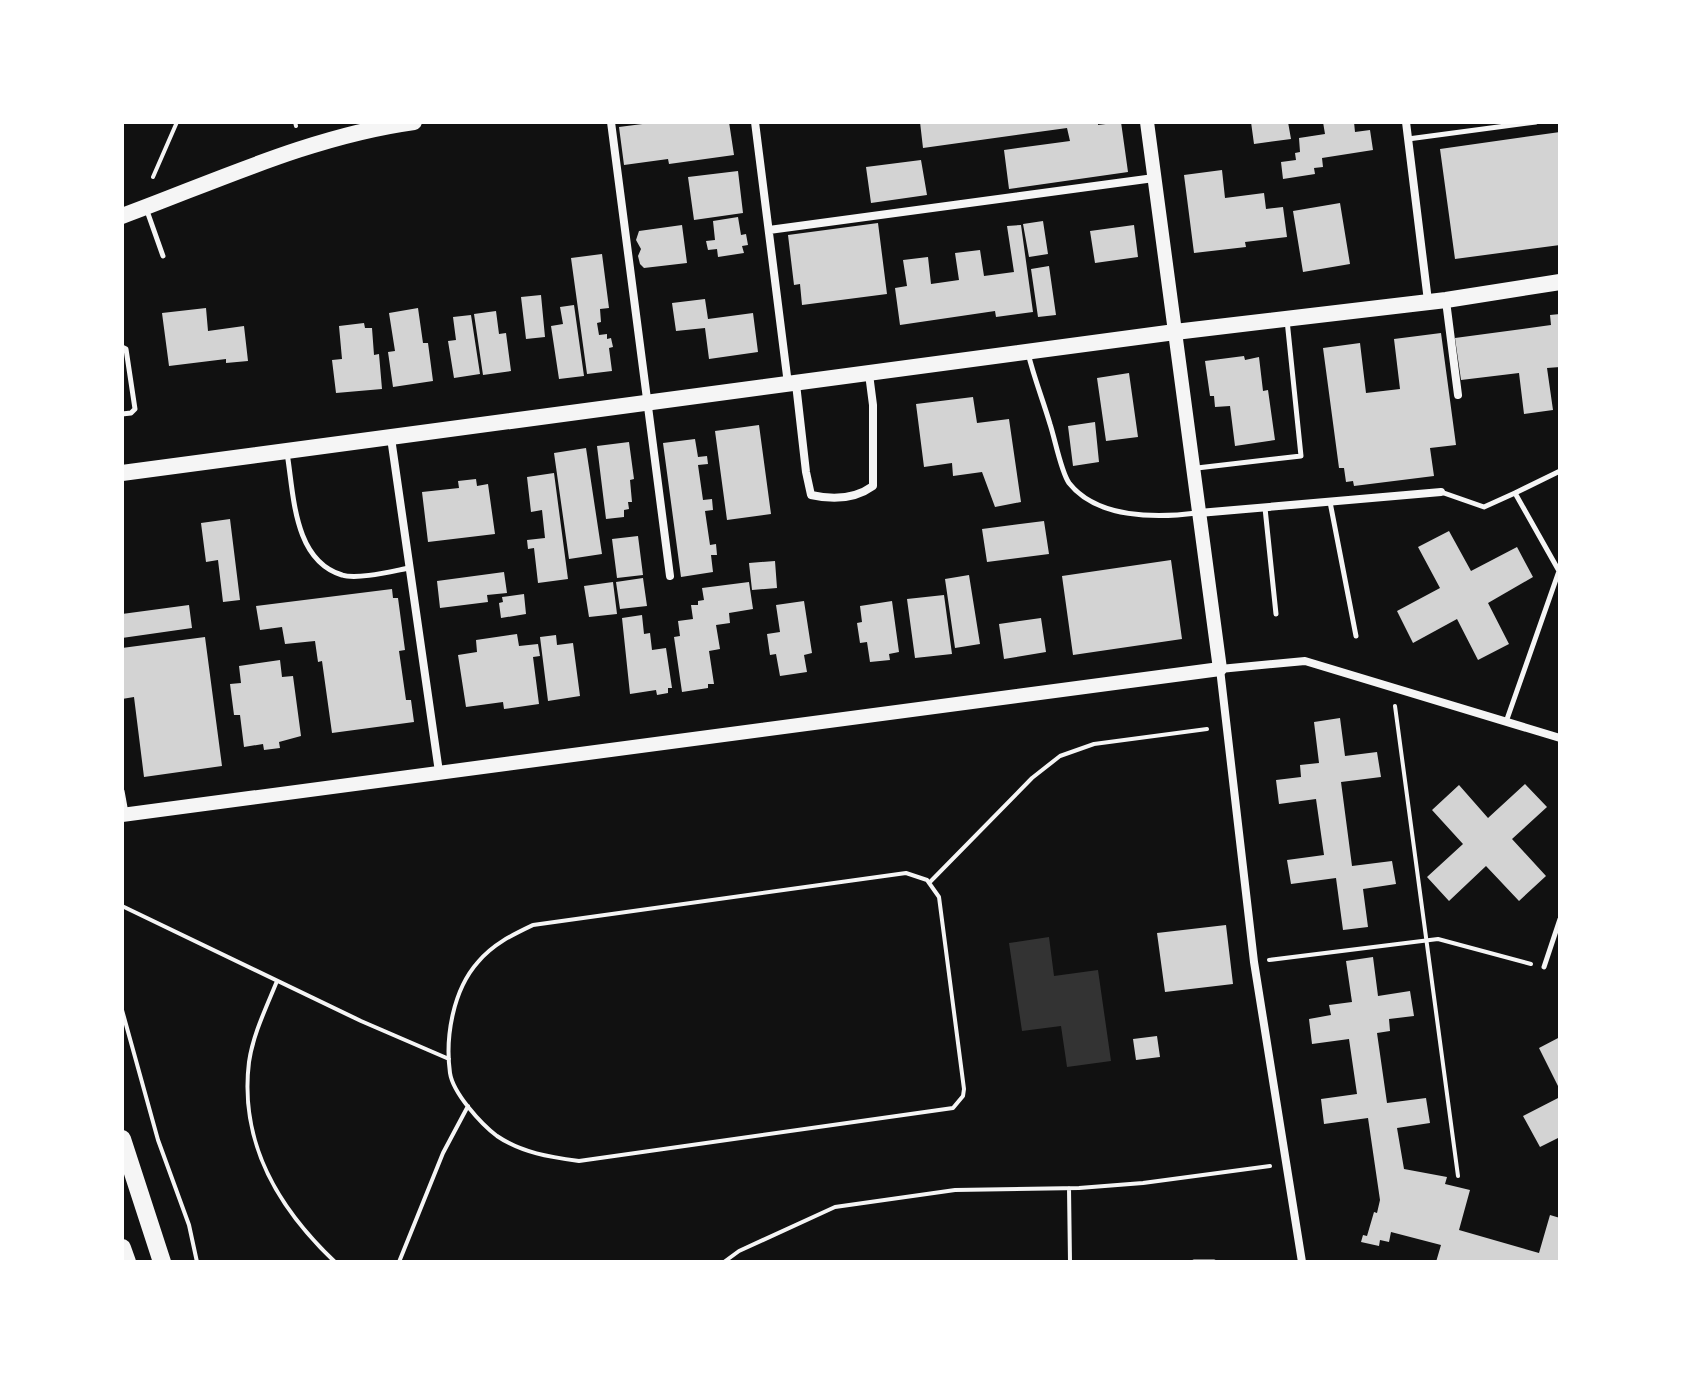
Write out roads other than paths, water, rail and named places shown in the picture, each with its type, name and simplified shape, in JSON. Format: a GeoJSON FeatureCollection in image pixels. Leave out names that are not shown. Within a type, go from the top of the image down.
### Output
{"type":"FeatureCollection","features":[{"type":"Feature","properties":{"kind":"main road"},"geometry":{"type":"LineString","coordinates":[[122,216],[299,150],[338,138],[414,122]]}},
{"type":"Feature","properties":{"kind":"main road"},"geometry":{"type":"LineString","coordinates":[[122,473],[1175,332],[1446,300],[1560,282]]}},
{"type":"Feature","properties":{"kind":"main road"},"geometry":{"type":"LineString","coordinates":[[122,1139],[162,1262]]}},
{"type":"Feature","properties":{"kind":"main road"},"geometry":{"type":"LineString","coordinates":[[122,1248],[127,1262]]}},
{"type":"Feature","properties":{"kind":"street"},"geometry":{"type":"LineString","coordinates":[[611,122],[670,576]]}},
{"type":"Feature","properties":{"kind":"street"},"geometry":{"type":"LineString","coordinates":[[755,122],[811,495],[826,498],[861,495],[873,486],[873,405],[869,374]]}},
{"type":"Feature","properties":{"kind":"street"},"geometry":{"type":"LineString","coordinates":[[1147,122],[1220,669],[1254,962],[1302,1262]]}},
{"type":"Feature","properties":{"kind":"street"},"geometry":{"type":"LineString","coordinates":[[1406,122],[1428,302]]}},
{"type":"Feature","properties":{"kind":"street"},"geometry":{"type":"LineString","coordinates":[[769,230],[1154,178]]}},
{"type":"Feature","properties":{"kind":"street"},"geometry":{"type":"LineString","coordinates":[[1446,300],[1458,395]]}},
{"type":"Feature","properties":{"kind":"street"},"geometry":{"type":"LineString","coordinates":[[391,438],[439,772]]}},
{"type":"Feature","properties":{"kind":"street"},"geometry":{"type":"LineString","coordinates":[[1199,513],[1441,492]]}},
{"type":"Feature","properties":{"kind":"street"},"geometry":{"type":"LineString","coordinates":[[124,815],[1220,669],[1305,661],[1560,738]]}},
{"type":"Feature","properties":{"kind":"lane"},"geometry":{"type":"LineString","coordinates":[[1408,139],[1536,122]]}},
{"type":"Feature","properties":{"kind":"lane"},"geometry":{"type":"LineString","coordinates":[[146,207],[163,256]]}},
{"type":"Feature","properties":{"kind":"lane"},"geometry":{"type":"LineString","coordinates":[[1193,469],[1301,456],[1287,319]]}},
{"type":"Feature","properties":{"kind":"lane"},"geometry":{"type":"LineString","coordinates":[[122,347],[126,349],[135,409],[122,414]]}},
{"type":"Feature","properties":{"kind":"lane"},"geometry":{"type":"LineString","coordinates":[[1028,352],[1068,482],[1096,506],[1133,513],[1199,513]]}},
{"type":"Feature","properties":{"kind":"lane"},"geometry":{"type":"LineString","coordinates":[[287,452],[300,531],[315,559],[343,576],[410,568]]}},
{"type":"Feature","properties":{"kind":"lane"},"geometry":{"type":"LineString","coordinates":[[1441,492],[1484,507],[1560,471]]}},
{"type":"Feature","properties":{"kind":"lane"},"geometry":{"type":"LineString","coordinates":[[1506,722],[1559,571],[1515,493]]}},
{"type":"Feature","properties":{"kind":"lane"},"geometry":{"type":"LineString","coordinates":[[1330,501],[1356,636]]}},
{"type":"Feature","properties":{"kind":"lane"},"geometry":{"type":"LineString","coordinates":[[1265,507],[1276,614]]}},
{"type":"Feature","properties":{"kind":"lane"},"geometry":{"type":"LineString","coordinates":[[122,791],[124,815]]}},
{"type":"Feature","properties":{"kind":"lane"},"geometry":{"type":"LineString","coordinates":[[1544,967],[1560,919]]}},
{"type":"Feature","properties":{"kind":"lane"},"geometry":{"type":"LineString","coordinates":[[1194,1262],[1214,1262]]}}]}
